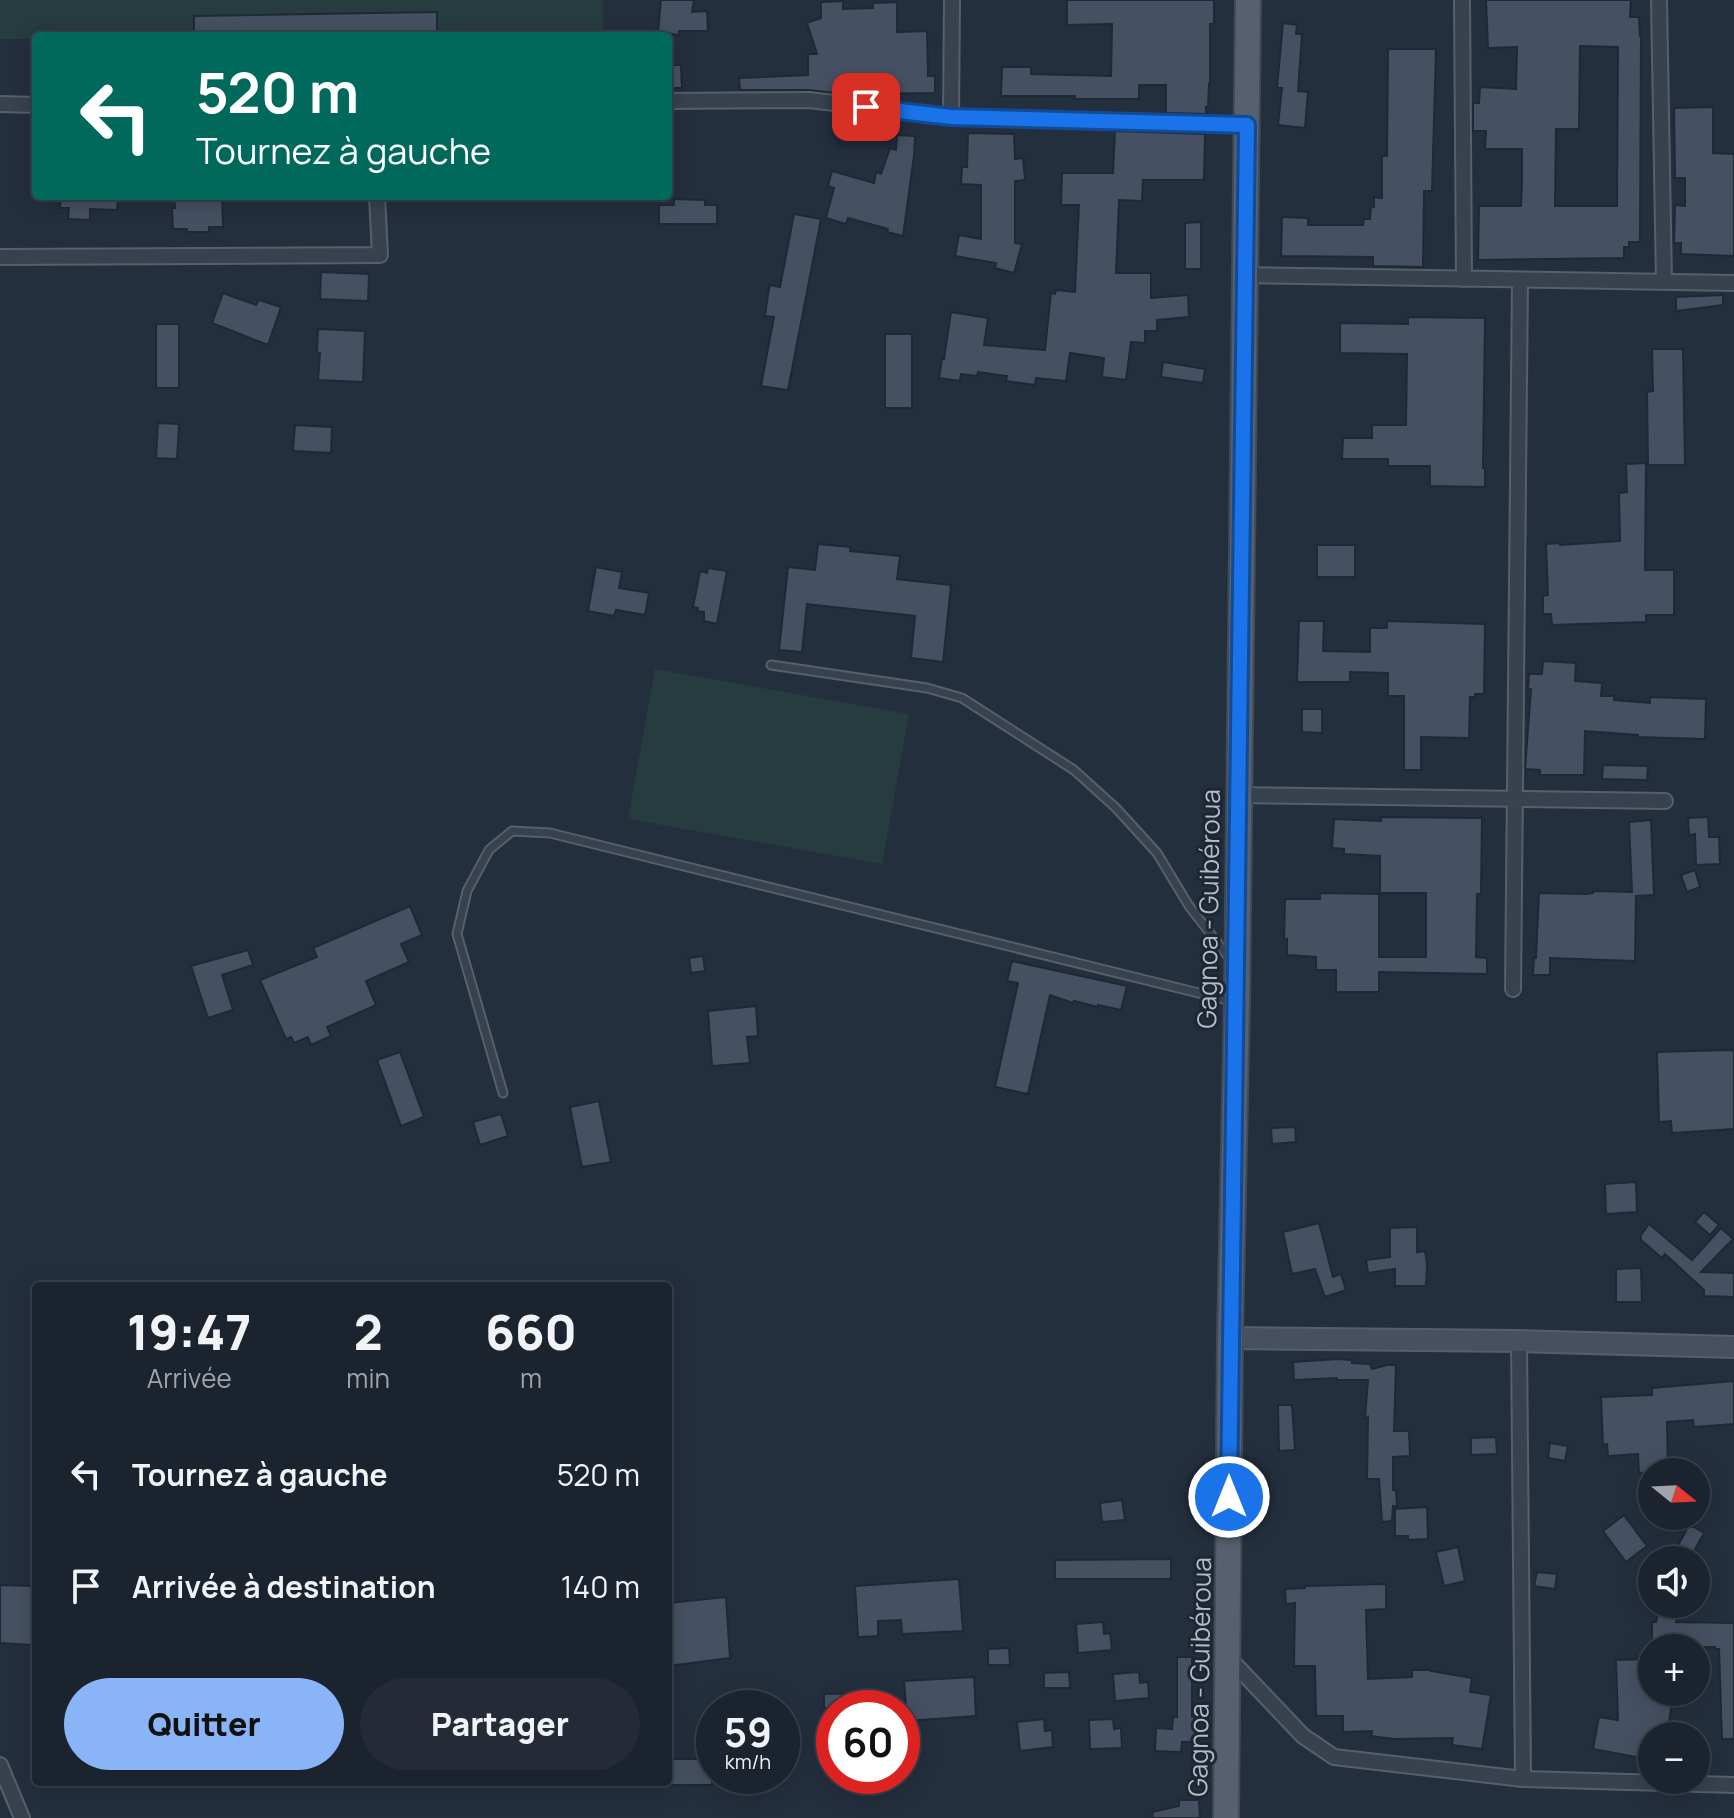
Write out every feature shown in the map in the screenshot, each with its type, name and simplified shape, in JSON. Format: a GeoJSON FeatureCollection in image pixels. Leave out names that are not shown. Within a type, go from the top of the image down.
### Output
{"type":"FeatureCollection","features":[{"type":"Feature","properties":{"kind":"main road","name":"Gagnoa - Guibéroua"},"geometry":{"type":"LineString","coordinates":[[1226,1818],[1248,0]]}},
{"type":"Feature","properties":{"kind":"street"},"geometry":{"type":"LineString","coordinates":[[951,117],[952,0]]}},
{"type":"Feature","properties":{"kind":"street"},"geometry":{"type":"LineString","coordinates":[[1462,0],[1464,279]]}},
{"type":"Feature","properties":{"kind":"street"},"geometry":{"type":"LineString","coordinates":[[1659,0],[1664,282]]}},
{"type":"Feature","properties":{"kind":"street"},"geometry":{"type":"LineString","coordinates":[[672,101],[809,100],[951,117],[1247,125]]}},
{"type":"Feature","properties":{"kind":"street"},"geometry":{"type":"LineString","coordinates":[[0,104],[32,105]]}},
{"type":"Feature","properties":{"kind":"street"},"geometry":{"type":"LineString","coordinates":[[0,257],[380,255],[377,200]]}},
{"type":"Feature","properties":{"kind":"street"},"geometry":{"type":"LineString","coordinates":[[1244,275],[1734,283]]}},
{"type":"Feature","properties":{"kind":"street"},"geometry":{"type":"LineString","coordinates":[[1513,989],[1520,280]]}},
{"type":"Feature","properties":{"kind":"street"},"geometry":{"type":"LineString","coordinates":[[1239,795],[1665,801]]}},
{"type":"Feature","properties":{"kind":"street"},"geometry":{"type":"LineString","coordinates":[[1230,1338],[1734,1347]]}},
{"type":"Feature","properties":{"kind":"street"},"geometry":{"type":"LineString","coordinates":[[1519,1341],[1523,1779]]}},
{"type":"Feature","properties":{"kind":"street"},"geometry":{"type":"LineString","coordinates":[[1228,1657],[1303,1736],[1334,1757],[1523,1779],[1734,1785]]}},
{"type":"Feature","properties":{"kind":"street"},"geometry":{"type":"LineString","coordinates":[[0,1765],[22,1818]]}},
{"type":"Feature","properties":{"kind":"lane"},"geometry":{"type":"LineString","coordinates":[[771,665],[927,688],[962,698],[1074,770],[1116,808],[1157,853],[1189,906],[1237,967]]}},
{"type":"Feature","properties":{"kind":"lane"},"geometry":{"type":"LineString","coordinates":[[503,1093],[457,934],[467,891],[489,850],[512,831],[550,833],[1237,1002]]}},
{"type":"Feature","properties":{"kind":"green space"},"geometry":{"type":"Polygon","coordinates":[[[0,0],[603,0],[603,32],[32,32],[32,39],[0,39],[0,0]]]}},
{"type":"Feature","properties":{"kind":"green space"},"geometry":{"type":"Polygon","coordinates":[[[655,669],[909,714],[882,864],[628,819],[655,669]]]}},
{"type":"Feature","properties":{"kind":"building"},"geometry":{"type":"Polygon","coordinates":[[[661,0],[694,0],[692,12],[707,11],[708,31],[679,31],[679,35],[658,32],[661,0]]]}},
{"type":"Feature","properties":{"kind":"building"},"geometry":{"type":"Polygon","coordinates":[[[1067,0],[1214,0],[1206,114],[1166,113],[1166,85],[1139,85],[1139,99],[1001,96],[1002,67],[1031,67],[1031,74],[1111,76],[1112,24],[1067,25],[1067,0]]]}},
{"type":"Feature","properties":{"kind":"building"},"geometry":{"type":"Polygon","coordinates":[[[1486,0],[1631,0],[1630,17],[1639,17],[1641,36],[1640,242],[1629,242],[1629,247],[1624,247],[1624,258],[1478,260],[1479,206],[1521,206],[1522,149],[1485,149],[1486,131],[1473,131],[1473,103],[1479,103],[1480,87],[1516,89],[1517,47],[1488,48],[1486,0]],[[1580,46],[1579,129],[1556,129],[1555,206],[1617,206],[1618,47],[1580,46]]]}},
{"type":"Feature","properties":{"kind":"building"},"geometry":{"type":"Polygon","coordinates":[[[843,1],[843,9],[873,8],[873,3],[897,2],[897,32],[927,31],[928,76],[935,76],[935,93],[861,96],[809,90],[740,90],[739,78],[808,75],[808,54],[817,54],[807,23],[821,18],[821,2],[843,1]]]}},
{"type":"Feature","properties":{"kind":"building"},"geometry":{"type":"Polygon","coordinates":[[[437,12],[437,32],[194,32],[194,16],[437,12]]]}},
{"type":"Feature","properties":{"kind":"building"},"geometry":{"type":"Polygon","coordinates":[[[1283,23],[1297,25],[1296,34],[1302,34],[1298,91],[1308,92],[1305,128],[1278,125],[1282,88],[1277,88],[1283,23]]]}},
{"type":"Feature","properties":{"kind":"building"},"geometry":{"type":"Polygon","coordinates":[[[1388,49],[1436,49],[1432,191],[1424,191],[1423,267],[1373,266],[1373,257],[1281,256],[1282,217],[1308,218],[1308,225],[1363,225],[1364,219],[1370,219],[1374,197],[1382,198],[1382,156],[1387,156],[1388,49]]]}},
{"type":"Feature","properties":{"kind":"building"},"geometry":{"type":"Polygon","coordinates":[[[672,65],[681,65],[682,88],[672,88],[672,65]]]}},
{"type":"Feature","properties":{"kind":"building"},"geometry":{"type":"Polygon","coordinates":[[[1713,107],[1713,153],[1734,154],[1734,256],[1681,254],[1681,243],[1674,243],[1675,205],[1685,206],[1685,178],[1675,178],[1674,108],[1713,107]]]}},
{"type":"Feature","properties":{"kind":"building"},"geometry":{"type":"Polygon","coordinates":[[[1115,131],[1205,134],[1204,180],[1143,180],[1142,201],[1119,200],[1116,273],[1151,273],[1151,298],[1188,295],[1189,317],[1157,320],[1157,331],[1145,331],[1145,343],[1131,342],[1126,380],[1102,377],[1104,358],[1070,353],[1066,381],[1036,378],[1035,385],[1006,381],[1007,376],[978,372],[977,376],[961,374],[960,381],[939,378],[951,312],[988,318],[984,345],[1045,350],[1051,293],[1055,294],[1056,290],[1075,292],[1079,205],[1061,205],[1062,173],[1113,173],[1115,131]]]}},
{"type":"Feature","properties":{"kind":"building"},"geometry":{"type":"Polygon","coordinates":[[[968,133],[1014,134],[1015,159],[1023,158],[1025,180],[1015,181],[1015,243],[1022,244],[1014,273],[995,268],[996,263],[955,256],[959,235],[981,239],[981,185],[961,184],[962,167],[967,167],[968,133]]]}},
{"type":"Feature","properties":{"kind":"building"},"geometry":{"type":"Polygon","coordinates":[[[897,135],[915,136],[903,236],[848,218],[846,224],[826,218],[834,188],[828,186],[832,171],[874,183],[876,172],[881,174],[890,148],[896,150],[897,135]]]}},
{"type":"Feature","properties":{"kind":"building"},"geometry":{"type":"Polygon","coordinates":[[[674,199],[705,200],[705,205],[717,205],[717,224],[659,224],[659,205],[674,205],[674,199]]]}},
{"type":"Feature","properties":{"kind":"building"},"geometry":{"type":"Polygon","coordinates":[[[61,200],[118,200],[117,210],[90,209],[90,220],[68,219],[69,208],[60,208],[61,200]]]}},
{"type":"Feature","properties":{"kind":"building"},"geometry":{"type":"Polygon","coordinates":[[[174,200],[222,200],[223,227],[209,227],[209,232],[173,229],[172,208],[175,208],[174,200]]]}},
{"type":"Feature","properties":{"kind":"building"},"geometry":{"type":"Polygon","coordinates":[[[794,214],[821,219],[788,390],[761,386],[774,317],[765,316],[768,294],[770,285],[780,287],[794,214]]]}},
{"type":"Feature","properties":{"kind":"building"},"geometry":{"type":"Polygon","coordinates":[[[1201,222],[1201,269],[1185,269],[1185,223],[1201,222]]]}},
{"type":"Feature","properties":{"kind":"building"},"geometry":{"type":"Polygon","coordinates":[[[321,272],[369,274],[368,301],[320,299],[321,272]]]}},
{"type":"Feature","properties":{"kind":"building"},"geometry":{"type":"Polygon","coordinates":[[[223,293],[256,305],[259,300],[281,307],[268,345],[212,323],[223,293]]]}},
{"type":"Feature","properties":{"kind":"building"},"geometry":{"type":"Polygon","coordinates":[[[1723,295],[1723,305],[1676,311],[1676,297],[1723,295]]]}},
{"type":"Feature","properties":{"kind":"building"},"geometry":{"type":"Polygon","coordinates":[[[1408,317],[1485,318],[1485,487],[1430,486],[1430,466],[1388,466],[1388,459],[1342,459],[1343,438],[1372,438],[1372,425],[1406,425],[1407,354],[1340,353],[1340,323],[1408,324],[1408,317]]]}},
{"type":"Feature","properties":{"kind":"building"},"geometry":{"type":"Polygon","coordinates":[[[156,324],[179,324],[179,388],[156,388],[156,324]]]}},
{"type":"Feature","properties":{"kind":"building"},"geometry":{"type":"Polygon","coordinates":[[[318,329],[365,331],[363,382],[318,380],[318,329]]]}},
{"type":"Feature","properties":{"kind":"building"},"geometry":{"type":"Polygon","coordinates":[[[885,334],[912,334],[912,408],[885,408],[885,334]]]}},
{"type":"Feature","properties":{"kind":"building"},"geometry":{"type":"Polygon","coordinates":[[[1652,349],[1683,349],[1685,465],[1648,465],[1647,392],[1653,391],[1652,349]]]}},
{"type":"Feature","properties":{"kind":"building"},"geometry":{"type":"Polygon","coordinates":[[[1163,362],[1205,369],[1203,383],[1161,377],[1163,362]]]}},
{"type":"Feature","properties":{"kind":"building"},"geometry":{"type":"Polygon","coordinates":[[[158,423],[179,424],[177,459],[156,458],[158,423]]]}},
{"type":"Feature","properties":{"kind":"building"},"geometry":{"type":"Polygon","coordinates":[[[295,425],[332,427],[331,453],[293,451],[295,425]]]}},
{"type":"Feature","properties":{"kind":"building"},"geometry":{"type":"Polygon","coordinates":[[[1646,463],[1645,570],[1674,570],[1674,615],[1646,615],[1646,622],[1552,625],[1551,614],[1543,614],[1543,596],[1548,595],[1546,544],[1620,541],[1619,493],[1627,492],[1626,464],[1646,463]]]}},
{"type":"Feature","properties":{"kind":"building"},"geometry":{"type":"Polygon","coordinates":[[[818,544],[900,556],[897,579],[951,585],[943,662],[911,658],[915,616],[807,604],[802,652],[779,650],[788,567],[815,570],[818,544]]]}},
{"type":"Feature","properties":{"kind":"building"},"geometry":{"type":"Polygon","coordinates":[[[1317,545],[1355,545],[1355,577],[1317,577],[1317,545]]]}},
{"type":"Feature","properties":{"kind":"building"},"geometry":{"type":"Polygon","coordinates":[[[596,567],[622,572],[619,588],[649,593],[645,615],[616,610],[614,616],[588,611],[596,567]]]}},
{"type":"Feature","properties":{"kind":"building"},"geometry":{"type":"Polygon","coordinates":[[[708,568],[727,571],[717,624],[704,621],[704,612],[693,607],[700,571],[707,573],[708,568]]]}},
{"type":"Feature","properties":{"kind":"building"},"geometry":{"type":"Polygon","coordinates":[[[1299,621],[1324,621],[1323,651],[1370,652],[1370,628],[1387,628],[1387,621],[1485,624],[1484,694],[1470,697],[1469,738],[1421,737],[1421,770],[1404,770],[1404,696],[1388,696],[1388,673],[1350,672],[1350,682],[1297,682],[1299,621]]]}},
{"type":"Feature","properties":{"kind":"building"},"geometry":{"type":"Polygon","coordinates":[[[1543,661],[1576,663],[1575,681],[1602,683],[1601,696],[1614,696],[1614,700],[1650,703],[1650,697],[1706,699],[1705,739],[1638,737],[1585,731],[1584,775],[1540,775],[1540,770],[1525,769],[1531,689],[1528,689],[1529,674],[1542,674],[1543,661]]]}},
{"type":"Feature","properties":{"kind":"building"},"geometry":{"type":"Polygon","coordinates":[[[1302,709],[1322,709],[1322,733],[1302,732],[1302,709]]]}},
{"type":"Feature","properties":{"kind":"building"},"geometry":{"type":"Polygon","coordinates":[[[1603,765],[1648,766],[1647,780],[1602,779],[1603,765]]]}},
{"type":"Feature","properties":{"kind":"building"},"geometry":{"type":"Polygon","coordinates":[[[1381,817],[1482,818],[1476,957],[1487,958],[1487,974],[1379,972],[1379,992],[1336,992],[1336,970],[1316,970],[1316,957],[1287,955],[1287,939],[1284,940],[1285,899],[1320,899],[1320,893],[1379,894],[1379,957],[1426,957],[1426,893],[1380,893],[1380,856],[1344,854],[1344,849],[1332,848],[1334,819],[1381,821],[1381,817]]]}},
{"type":"Feature","properties":{"kind":"building"},"geometry":{"type":"Polygon","coordinates":[[[1708,817],[1709,837],[1719,837],[1720,864],[1696,865],[1695,834],[1689,835],[1688,818],[1708,817]]]}},
{"type":"Feature","properties":{"kind":"building"},"geometry":{"type":"Polygon","coordinates":[[[1651,820],[1654,895],[1636,896],[1635,961],[1550,958],[1550,975],[1533,975],[1539,893],[1632,892],[1629,822],[1651,820]]]}},
{"type":"Feature","properties":{"kind":"building"},"geometry":{"type":"Polygon","coordinates":[[[1695,870],[1700,887],[1687,892],[1681,875],[1695,870]]]}},
{"type":"Feature","properties":{"kind":"building"},"geometry":{"type":"Polygon","coordinates":[[[410,906],[422,935],[401,944],[409,962],[366,981],[376,1005],[327,1027],[331,1036],[311,1045],[308,1037],[294,1043],[291,1037],[286,1039],[260,980],[317,957],[313,948],[410,906]]]}},
{"type":"Feature","properties":{"kind":"building"},"geometry":{"type":"Polygon","coordinates":[[[248,950],[253,965],[222,975],[233,1010],[208,1018],[191,966],[248,950]]]}},
{"type":"Feature","properties":{"kind":"building"},"geometry":{"type":"Polygon","coordinates":[[[703,956],[705,971],[691,973],[689,958],[703,956]]]}},
{"type":"Feature","properties":{"kind":"building"},"geometry":{"type":"Polygon","coordinates":[[[1012,961],[1127,986],[1121,1010],[1073,1003],[1050,995],[1028,1094],[995,1087],[1018,983],[1007,981],[1012,961]]]}},
{"type":"Feature","properties":{"kind":"building"},"geometry":{"type":"Polygon","coordinates":[[[756,1006],[758,1036],[747,1037],[750,1063],[712,1066],[708,1011],[756,1006]]]}},
{"type":"Feature","properties":{"kind":"building"},"geometry":{"type":"Polygon","coordinates":[[[1734,1051],[1734,1129],[1672,1133],[1671,1121],[1659,1122],[1657,1052],[1734,1051]]]}},
{"type":"Feature","properties":{"kind":"building"},"geometry":{"type":"Polygon","coordinates":[[[400,1052],[424,1117],[401,1126],[377,1060],[400,1052]]]}},
{"type":"Feature","properties":{"kind":"building"},"geometry":{"type":"Polygon","coordinates":[[[599,1101],[611,1162],[582,1167],[570,1107],[599,1101]]]}},
{"type":"Feature","properties":{"kind":"building"},"geometry":{"type":"Polygon","coordinates":[[[501,1114],[508,1136],[480,1145],[473,1122],[501,1114]]]}},
{"type":"Feature","properties":{"kind":"building"},"geometry":{"type":"Polygon","coordinates":[[[1295,1127],[1296,1142],[1272,1144],[1271,1128],[1295,1127]]]}},
{"type":"Feature","properties":{"kind":"building"},"geometry":{"type":"Polygon","coordinates":[[[1636,1182],[1637,1212],[1606,1214],[1605,1184],[1636,1182]]]}},
{"type":"Feature","properties":{"kind":"building"},"geometry":{"type":"Polygon","coordinates":[[[1704,1212],[1719,1225],[1710,1235],[1695,1222],[1704,1212]]]}},
{"type":"Feature","properties":{"kind":"building"},"geometry":{"type":"Polygon","coordinates":[[[1319,1223],[1333,1277],[1341,1274],[1346,1290],[1325,1297],[1315,1269],[1292,1274],[1283,1232],[1319,1223]]]}},
{"type":"Feature","properties":{"kind":"building"},"geometry":{"type":"Polygon","coordinates":[[[1649,1224],[1692,1260],[1721,1228],[1733,1239],[1701,1272],[1734,1273],[1734,1297],[1704,1296],[1704,1290],[1665,1254],[1662,1258],[1641,1240],[1649,1224]]]}},
{"type":"Feature","properties":{"kind":"building"},"geometry":{"type":"Polygon","coordinates":[[[1417,1227],[1417,1252],[1425,1251],[1427,1264],[1426,1286],[1395,1286],[1395,1269],[1368,1273],[1366,1260],[1390,1257],[1390,1228],[1417,1227]]]}},
{"type":"Feature","properties":{"kind":"building"},"geometry":{"type":"Polygon","coordinates":[[[1641,1268],[1642,1302],[1616,1302],[1616,1269],[1641,1268]]]}},
{"type":"Feature","properties":{"kind":"building"},"geometry":{"type":"Polygon","coordinates":[[[1337,1359],[1370,1364],[1372,1369],[1396,1365],[1394,1431],[1409,1431],[1410,1456],[1393,1457],[1393,1490],[1396,1490],[1397,1506],[1393,1506],[1392,1521],[1382,1522],[1379,1479],[1367,1479],[1368,1417],[1365,1419],[1368,1380],[1294,1380],[1293,1362],[1337,1359]]]}},
{"type":"Feature","properties":{"kind":"building"},"geometry":{"type":"Polygon","coordinates":[[[1734,1381],[1734,1424],[1694,1427],[1693,1420],[1667,1422],[1668,1458],[1638,1458],[1638,1454],[1608,1456],[1607,1444],[1603,1445],[1601,1397],[1652,1395],[1652,1388],[1734,1381]]]}},
{"type":"Feature","properties":{"kind":"building"},"geometry":{"type":"Polygon","coordinates":[[[1278,1405],[1292,1405],[1295,1450],[1279,1451],[1278,1405]]]}},
{"type":"Feature","properties":{"kind":"building"},"geometry":{"type":"Polygon","coordinates":[[[1496,1437],[1497,1454],[1471,1455],[1471,1438],[1496,1437]]]}},
{"type":"Feature","properties":{"kind":"building"},"geometry":{"type":"Polygon","coordinates":[[[1550,1443],[1568,1446],[1565,1461],[1548,1458],[1550,1443]]]}},
{"type":"Feature","properties":{"kind":"building"},"geometry":{"type":"Polygon","coordinates":[[[1122,1500],[1125,1520],[1102,1522],[1100,1503],[1122,1500]]]}},
{"type":"Feature","properties":{"kind":"building"},"geometry":{"type":"Polygon","coordinates":[[[1427,1507],[1428,1539],[1408,1540],[1408,1536],[1395,1536],[1395,1509],[1427,1507]]]}},
{"type":"Feature","properties":{"kind":"building"},"geometry":{"type":"Polygon","coordinates":[[[1624,1515],[1647,1546],[1638,1546],[1638,1553],[1626,1562],[1603,1531],[1624,1515]]]}},
{"type":"Feature","properties":{"kind":"building"},"geometry":{"type":"Polygon","coordinates":[[[1686,1530],[1704,1533],[1697,1546],[1678,1546],[1686,1530]]]}},
{"type":"Feature","properties":{"kind":"building"},"geometry":{"type":"Polygon","coordinates":[[[1458,1547],[1465,1581],[1444,1586],[1436,1552],[1458,1547]]]}},
{"type":"Feature","properties":{"kind":"building"},"geometry":{"type":"Polygon","coordinates":[[[1171,1559],[1171,1579],[1055,1579],[1055,1560],[1171,1559]]]}},
{"type":"Feature","properties":{"kind":"building"},"geometry":{"type":"Polygon","coordinates":[[[1537,1572],[1557,1574],[1555,1589],[1534,1586],[1537,1572]]]}},
{"type":"Feature","properties":{"kind":"building"},"geometry":{"type":"Polygon","coordinates":[[[959,1579],[963,1631],[902,1634],[901,1620],[878,1621],[878,1636],[858,1637],[855,1586],[959,1579]]]}},
{"type":"Feature","properties":{"kind":"building"},"geometry":{"type":"Polygon","coordinates":[[[1386,1584],[1386,1609],[1366,1610],[1368,1679],[1412,1677],[1412,1670],[1431,1670],[1472,1678],[1470,1692],[1491,1695],[1482,1749],[1452,1745],[1453,1738],[1394,1739],[1371,1736],[1372,1731],[1343,1732],[1343,1716],[1316,1716],[1315,1666],[1294,1666],[1295,1603],[1286,1604],[1285,1589],[1386,1584]]]}},
{"type":"Feature","properties":{"kind":"building"},"geometry":{"type":"Polygon","coordinates":[[[0,1585],[32,1586],[31,1645],[0,1643],[0,1585]]]}},
{"type":"Feature","properties":{"kind":"building"},"geometry":{"type":"Polygon","coordinates":[[[726,1597],[730,1658],[672,1665],[672,1603],[726,1597]]]}},
{"type":"Feature","properties":{"kind":"building"},"geometry":{"type":"Polygon","coordinates":[[[1657,1618],[1677,1618],[1676,1622],[1734,1623],[1734,1739],[1722,1739],[1719,1649],[1710,1647],[1710,1634],[1652,1634],[1652,1622],[1656,1622],[1657,1618]]]}},
{"type":"Feature","properties":{"kind":"building"},"geometry":{"type":"Polygon","coordinates":[[[1103,1622],[1104,1634],[1110,1633],[1112,1650],[1078,1653],[1076,1624],[1103,1622]]]}},
{"type":"Feature","properties":{"kind":"building"},"geometry":{"type":"Polygon","coordinates":[[[1009,1648],[1010,1665],[988,1665],[988,1649],[1009,1648]]]}},
{"type":"Feature","properties":{"kind":"building"},"geometry":{"type":"Polygon","coordinates":[[[1177,1657],[1192,1657],[1192,1717],[1196,1717],[1196,1742],[1182,1742],[1181,1752],[1155,1751],[1156,1728],[1172,1729],[1173,1717],[1177,1717],[1177,1657]]]}},
{"type":"Feature","properties":{"kind":"building"},"geometry":{"type":"Polygon","coordinates":[[[1638,1659],[1638,1706],[1672,1706],[1669,1722],[1638,1722],[1638,1757],[1593,1749],[1599,1717],[1618,1720],[1616,1660],[1638,1659]]]}},
{"type":"Feature","properties":{"kind":"building"},"geometry":{"type":"Polygon","coordinates":[[[1069,1672],[1070,1688],[1044,1688],[1044,1673],[1069,1672]]]}},
{"type":"Feature","properties":{"kind":"building"},"geometry":{"type":"Polygon","coordinates":[[[1139,1672],[1140,1683],[1148,1682],[1149,1698],[1115,1701],[1113,1674],[1139,1672]]]}},
{"type":"Feature","properties":{"kind":"building"},"geometry":{"type":"Polygon","coordinates":[[[974,1677],[976,1716],[920,1720],[920,1690],[905,1690],[904,1681],[974,1677]]]}},
{"type":"Feature","properties":{"kind":"building"},"geometry":{"type":"Polygon","coordinates":[[[1044,1719],[1045,1731],[1052,1730],[1053,1747],[1020,1751],[1017,1722],[1044,1719]]]}},
{"type":"Feature","properties":{"kind":"building"},"geometry":{"type":"Polygon","coordinates":[[[1113,1719],[1114,1729],[1121,1728],[1122,1748],[1090,1749],[1089,1720],[1113,1719]]]}},
{"type":"Feature","properties":{"kind":"building"},"geometry":{"type":"Polygon","coordinates":[[[672,1759],[696,1759],[696,1785],[672,1785],[672,1759]]]}},
{"type":"Feature","properties":{"kind":"building"},"geometry":{"type":"Polygon","coordinates":[[[1179,1800],[1199,1800],[1200,1818],[1153,1818],[1152,1812],[1179,1806],[1179,1800]]]}},
{"type":"Feature","properties":{"kind":"route"},"geometry":{"type":"LineString","coordinates":[[866,107],[951,117],[1247,125],[1229,1497]]}}]}
